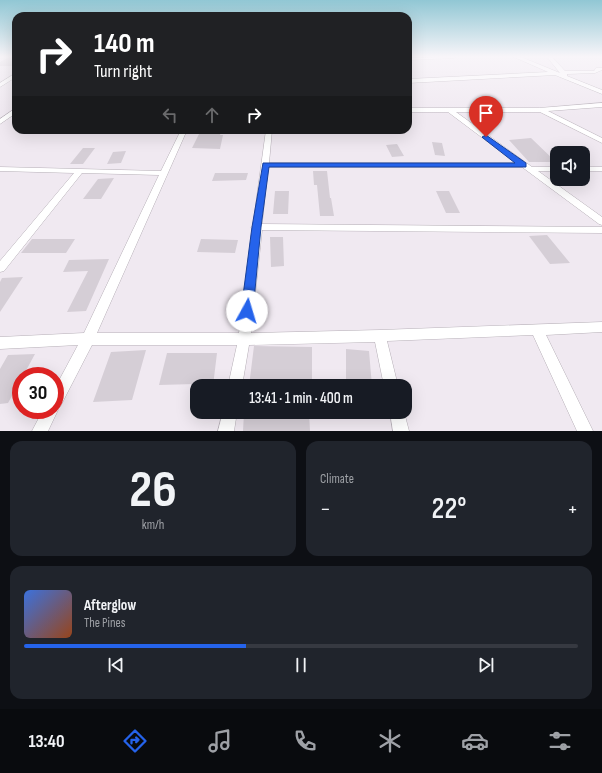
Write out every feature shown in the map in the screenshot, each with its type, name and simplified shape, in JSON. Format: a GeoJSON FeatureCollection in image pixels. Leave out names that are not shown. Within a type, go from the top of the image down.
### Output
{"type":"FeatureCollection","features":[{"type":"Feature","properties":{"kind":"street"},"geometry":{"type":"LineString","coordinates":[[412,81],[480,77]]}},
{"type":"Feature","properties":{"kind":"street"},"geometry":{"type":"LineString","coordinates":[[0,85],[12,78]]}},
{"type":"Feature","properties":{"kind":"street"},"geometry":{"type":"LineString","coordinates":[[568,78],[602,92]]}},
{"type":"Feature","properties":{"kind":"street"},"geometry":{"type":"LineString","coordinates":[[412,110],[539,110],[602,105]]}},
{"type":"Feature","properties":{"kind":"street"},"geometry":{"type":"LineString","coordinates":[[448,109],[602,222]]}},
{"type":"Feature","properties":{"kind":"street"},"geometry":{"type":"LineString","coordinates":[[539,110],[602,142]]}},
{"type":"Feature","properties":{"kind":"street"},"geometry":{"type":"LineString","coordinates":[[0,122],[12,113]]}},
{"type":"Feature","properties":{"kind":"street"},"geometry":{"type":"LineString","coordinates":[[64,385],[88,339],[182,134]]}},
{"type":"Feature","properties":{"kind":"street"},"geometry":{"type":"LineString","coordinates":[[236,379],[244,339],[256,227],[266,164],[269,134]]}},
{"type":"Feature","properties":{"kind":"street"},"geometry":{"type":"LineString","coordinates":[[266,164],[550,169]]}},
{"type":"Feature","properties":{"kind":"street"},"geometry":{"type":"LineString","coordinates":[[0,169],[165,173]]}},
{"type":"Feature","properties":{"kind":"street"},"geometry":{"type":"LineString","coordinates":[[590,169],[602,169]]}},
{"type":"Feature","properties":{"kind":"street"},"geometry":{"type":"LineString","coordinates":[[0,268],[79,172]]}},
{"type":"Feature","properties":{"kind":"street"},"geometry":{"type":"LineString","coordinates":[[256,227],[602,230]]}},
{"type":"Feature","properties":{"kind":"street"},"geometry":{"type":"LineString","coordinates":[[0,343],[88,339],[244,339],[380,336],[602,327]]}},
{"type":"Feature","properties":{"kind":"street"},"geometry":{"type":"LineString","coordinates":[[537,330],[585,431]]}},
{"type":"Feature","properties":{"kind":"street"},"geometry":{"type":"LineString","coordinates":[[380,336],[389,379]]}},
{"type":"Feature","properties":{"kind":"street"},"geometry":{"type":"LineString","coordinates":[[40,431],[46,419]]}},
{"type":"Feature","properties":{"kind":"street"},"geometry":{"type":"LineString","coordinates":[[226,431],[229,419]]}},
{"type":"Feature","properties":{"kind":"street"},"geometry":{"type":"LineString","coordinates":[[398,419],[401,431]]}},
{"type":"Feature","properties":{"kind":"building"},"geometry":{"type":"Polygon","coordinates":[[[199,134],[223,135],[220,149],[192,148],[199,134]]]}},
{"type":"Feature","properties":{"kind":"building"},"geometry":{"type":"Polygon","coordinates":[[[531,138],[550,156],[550,162],[529,162],[509,140],[531,138]]]}},
{"type":"Feature","properties":{"kind":"building"},"geometry":{"type":"Polygon","coordinates":[[[432,142],[442,143],[445,156],[435,155],[432,142]]]}},
{"type":"Feature","properties":{"kind":"building"},"geometry":{"type":"Polygon","coordinates":[[[397,144],[404,156],[392,157],[386,145],[397,144]]]}},
{"type":"Feature","properties":{"kind":"building"},"geometry":{"type":"Polygon","coordinates":[[[83,148],[95,148],[83,164],[70,164],[83,148]]]}},
{"type":"Feature","properties":{"kind":"building"},"geometry":{"type":"Polygon","coordinates":[[[126,151],[121,163],[107,164],[113,152],[126,151]]]}},
{"type":"Feature","properties":{"kind":"building"},"geometry":{"type":"Polygon","coordinates":[[[313,171],[327,171],[334,216],[320,216],[317,185],[314,185],[313,171]]]}},
{"type":"Feature","properties":{"kind":"building"},"geometry":{"type":"Polygon","coordinates":[[[215,173],[248,173],[246,180],[212,181],[215,173]]]}},
{"type":"Feature","properties":{"kind":"building"},"geometry":{"type":"Polygon","coordinates":[[[114,178],[101,199],[83,199],[98,179],[114,178]]]}},
{"type":"Feature","properties":{"kind":"building"},"geometry":{"type":"Polygon","coordinates":[[[275,191],[289,191],[288,214],[273,214],[275,191]]]}},
{"type":"Feature","properties":{"kind":"building"},"geometry":{"type":"Polygon","coordinates":[[[436,191],[449,191],[460,213],[446,213],[436,191]]]}},
{"type":"Feature","properties":{"kind":"building"},"geometry":{"type":"Polygon","coordinates":[[[547,235],[570,263],[550,264],[529,236],[547,235]]]}},
{"type":"Feature","properties":{"kind":"building"},"geometry":{"type":"Polygon","coordinates":[[[270,237],[283,237],[284,266],[271,267],[270,237]]]}},
{"type":"Feature","properties":{"kind":"building"},"geometry":{"type":"Polygon","coordinates":[[[32,239],[75,239],[66,253],[21,253],[32,239]]]}},
{"type":"Feature","properties":{"kind":"building"},"geometry":{"type":"Polygon","coordinates":[[[201,239],[238,240],[235,253],[197,252],[201,239]]]}},
{"type":"Feature","properties":{"kind":"building"},"geometry":{"type":"Polygon","coordinates":[[[109,259],[86,311],[67,312],[88,271],[63,272],[69,260],[109,259]]]}},
{"type":"Feature","properties":{"kind":"building"},"geometry":{"type":"Polygon","coordinates":[[[23,277],[0,312],[0,282],[2,278],[23,277]]]}},
{"type":"Feature","properties":{"kind":"building"},"geometry":{"type":"Polygon","coordinates":[[[254,346],[312,347],[312,379],[250,379],[254,346]]]}},
{"type":"Feature","properties":{"kind":"building"},"geometry":{"type":"Polygon","coordinates":[[[346,349],[369,351],[371,379],[346,379],[346,349]]]}},
{"type":"Feature","properties":{"kind":"building"},"geometry":{"type":"Polygon","coordinates":[[[146,350],[132,400],[93,402],[111,352],[146,350]]]}},
{"type":"Feature","properties":{"kind":"building"},"geometry":{"type":"Polygon","coordinates":[[[167,353],[217,353],[214,379],[190,379],[190,384],[159,385],[167,353]]]}},
{"type":"Feature","properties":{"kind":"building"},"geometry":{"type":"Polygon","coordinates":[[[35,354],[28,367],[12,367],[12,396],[8,403],[0,404],[0,369],[8,355],[35,354]]]}},
{"type":"Feature","properties":{"kind":"building"},"geometry":{"type":"Polygon","coordinates":[[[244,419],[309,419],[310,431],[243,431],[244,419]]]}},
{"type":"Feature","properties":{"kind":"route"},"geometry":{"type":"LineString","coordinates":[[247,311],[256,227],[266,164],[523,165],[486,137]]}}]}
